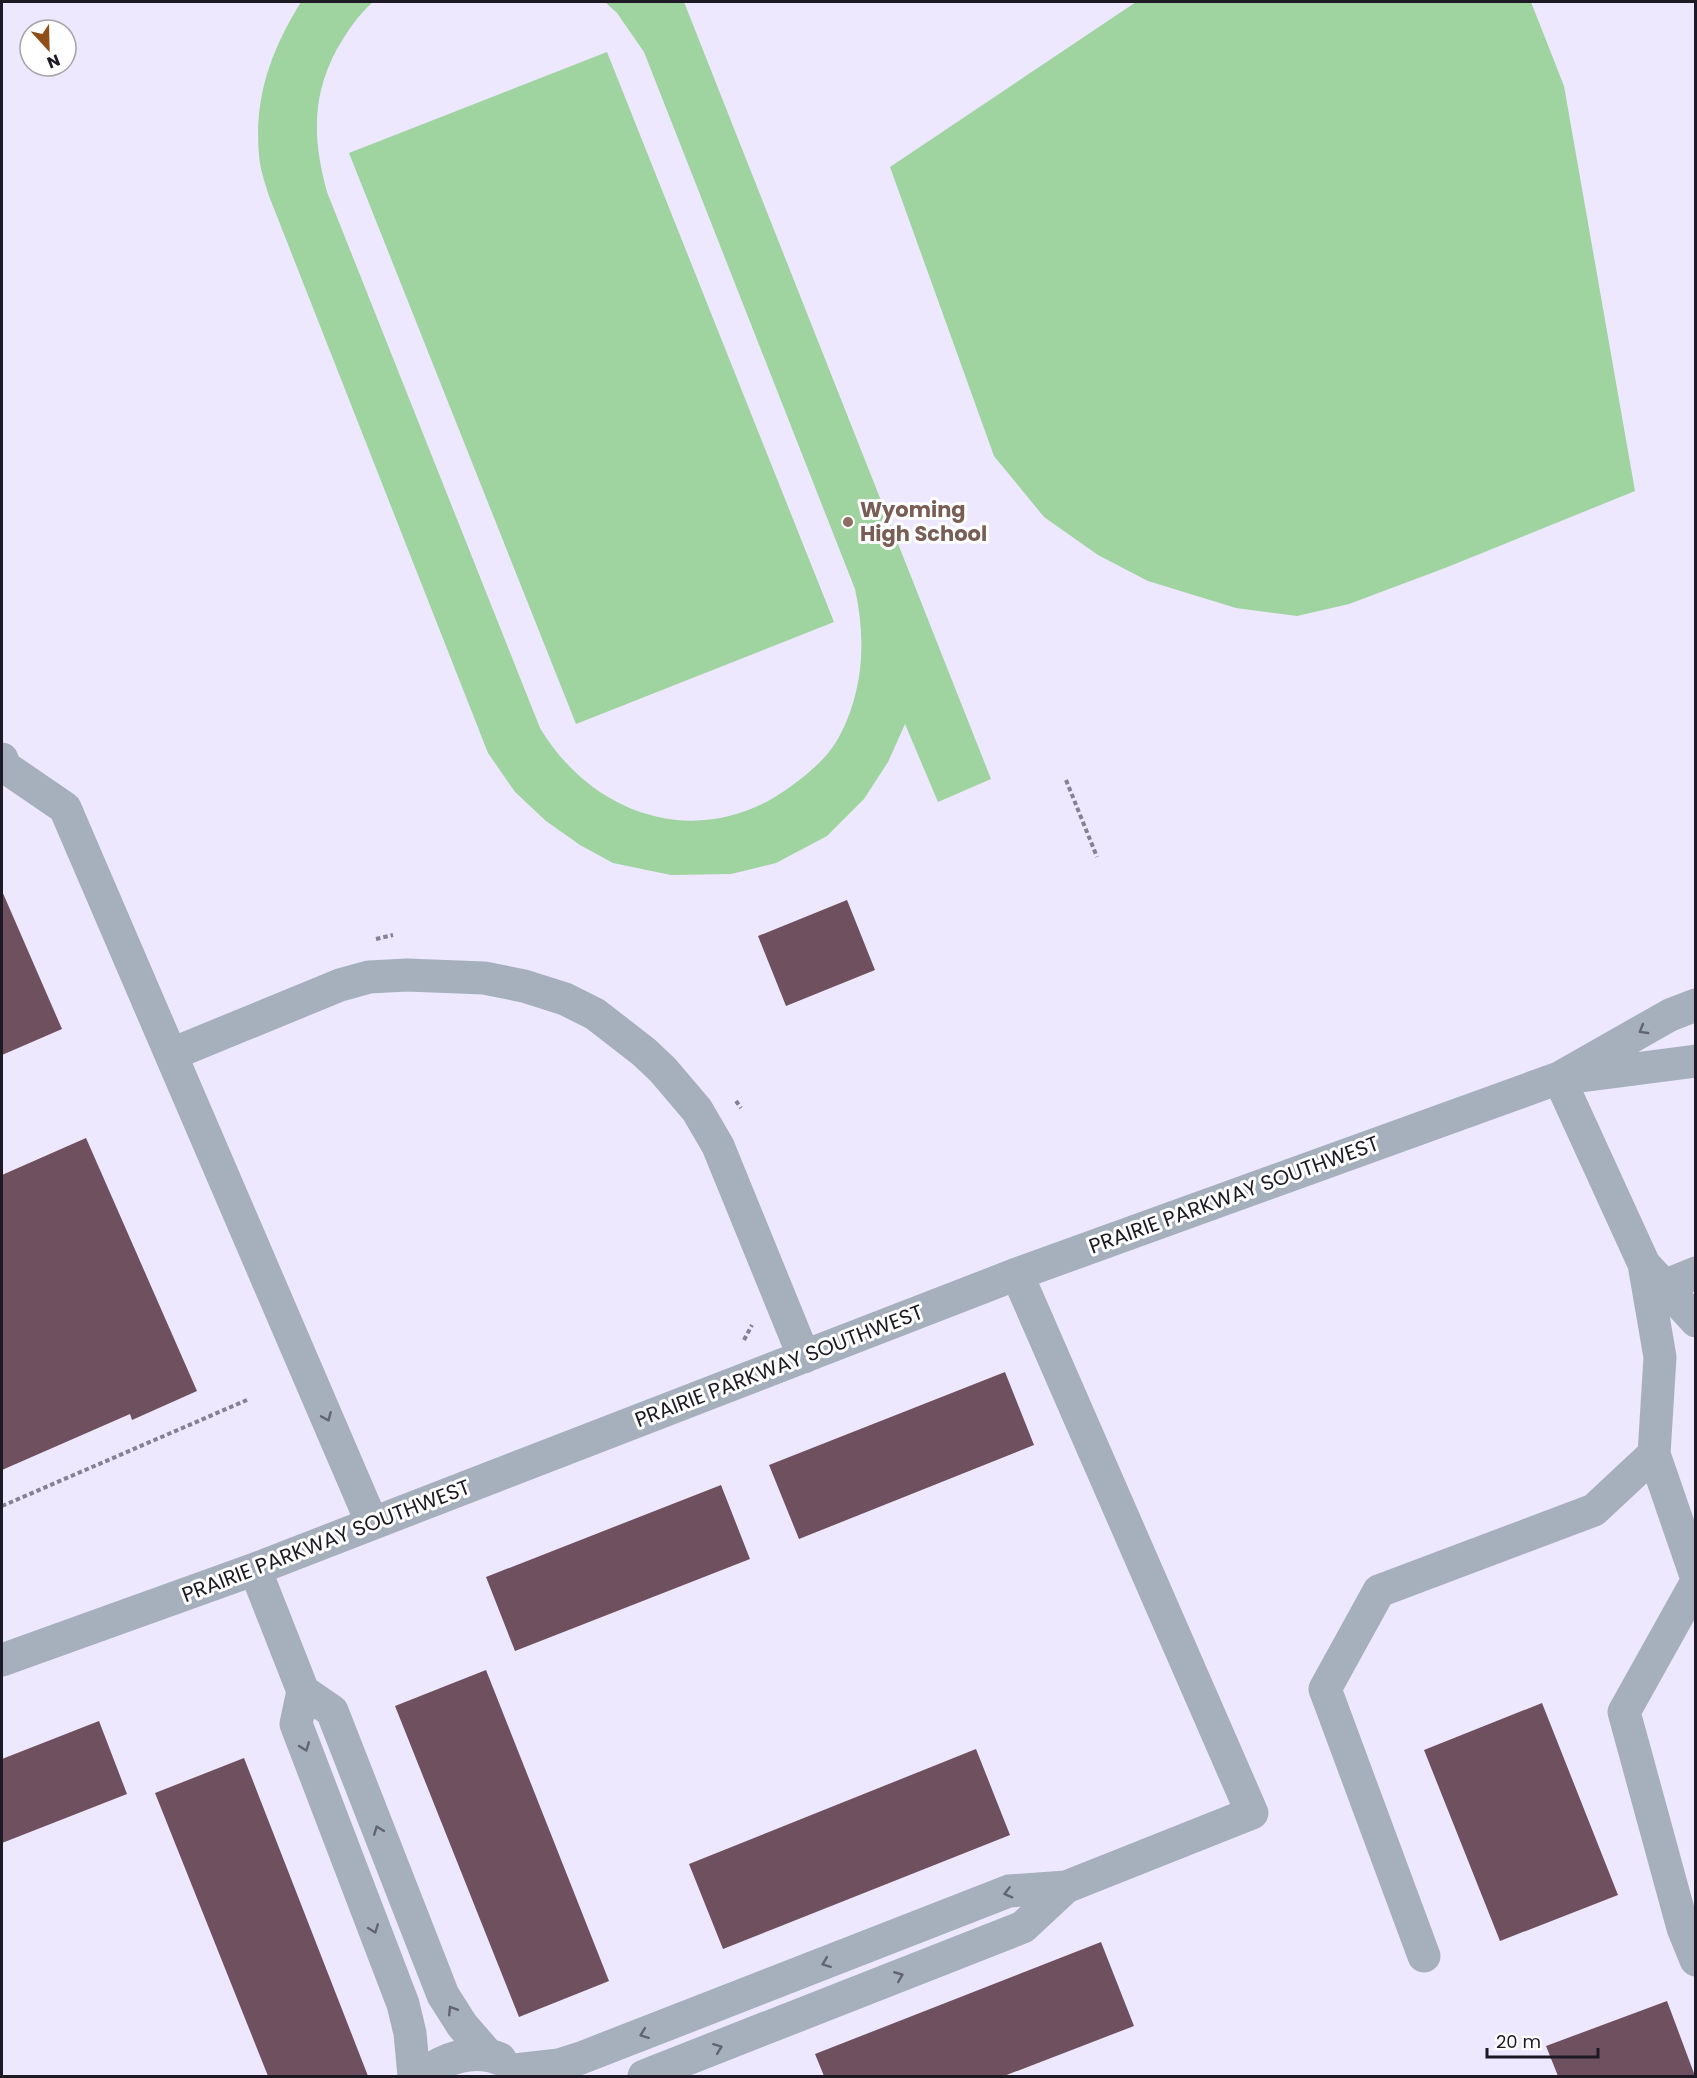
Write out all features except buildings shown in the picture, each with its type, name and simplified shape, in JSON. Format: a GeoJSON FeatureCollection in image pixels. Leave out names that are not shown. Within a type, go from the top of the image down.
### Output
{"type":"FeatureCollection","features":[{"type":"Feature","properties":{"kind":"street"},"geometry":{"type":"LineString","coordinates":[[2,759],[5,767],[65,808],[372,1523]]}},
{"type":"Feature","properties":{"kind":"street"},"geometry":{"type":"LineString","coordinates":[[172,1054],[340,984],[369,977],[407,975],[484,978],[524,986],[565,999],[595,1014],[644,1052],[663,1070],[697,1110],[718,1146],[804,1357]]}},
{"type":"Feature","properties":{"kind":"street","name":"PRAIRIE PARKWAY SOUTHWEST"},"geometry":{"type":"LineString","coordinates":[[2,1660],[255,1569],[1017,1274],[1559,1078],[1670,1015],[1695,1005]]}},
{"type":"Feature","properties":{"kind":"street","name":"PRAIRIE PARKWAY SOUTHWEST"},"geometry":{"type":"LineString","coordinates":[[1559,1078],[1695,1061]]}},
{"type":"Feature","properties":{"kind":"street"},"geometry":{"type":"LineString","coordinates":[[1559,1078],[1654,1275],[1695,1321]]}},
{"type":"Feature","properties":{"kind":"street"},"geometry":{"type":"LineString","coordinates":[[1654,1275],[1695,1273]]}},
{"type":"Feature","properties":{"kind":"street"},"geometry":{"type":"LineString","coordinates":[[422,2076],[446,2060],[468,2055],[508,2067],[570,2062],[1009,1892],[1066,1887],[1252,1813],[1017,1274]]}},
{"type":"Feature","properties":{"kind":"street"},"geometry":{"type":"LineString","coordinates":[[1654,1275],[1660,1357],[1654,1454],[1695,1576]]}},
{"type":"Feature","properties":{"kind":"street"},"geometry":{"type":"LineString","coordinates":[[1424,1956],[1325,1689],[1379,1591],[1594,1510],[1654,1454]]}},
{"type":"Feature","properties":{"kind":"street"},"geometry":{"type":"LineString","coordinates":[[255,1569],[303,1691],[296,1724],[403,2004],[410,2033],[414,2076]]}},
{"type":"Feature","properties":{"kind":"street"},"geometry":{"type":"LineString","coordinates":[[1695,1583],[1624,1712],[1683,1928],[1695,1960]]}},
{"type":"Feature","properties":{"kind":"street"},"geometry":{"type":"LineString","coordinates":[[303,1691],[332,1711],[443,1995],[466,2031],[508,2067]]}},
{"type":"Feature","properties":{"kind":"street"},"geometry":{"type":"LineString","coordinates":[[644,2076],[1023,1927],[1066,1887]]}},
{"type":"Feature","properties":{"kind":"path"},"geometry":{"type":"LineString","coordinates":[[1066,780],[1097,857]]}},
{"type":"Feature","properties":{"kind":"path"},"geometry":{"type":"LineString","coordinates":[[2,1506],[248,1400]]}},
{"type":"Feature","properties":{"kind":"green space"},"geometry":{"type":"Polygon","coordinates":[[[301,2],[373,2],[358,18],[337,49],[322,84],[317,137],[322,173],[327,192],[540,728],[563,759],[589,784],[620,803],[652,816],[686,821],[721,818],[756,807],[790,787],[818,764],[830,750],[848,718],[861,664],[861,626],[855,589],[644,52],[617,13],[605,2],[684,2],[991,779],[938,802],[905,724],[888,762],[864,799],[827,836],[776,863],[731,874],[671,875],[613,863],[580,845],[546,821],[515,792],[488,753],[263,176],[258,133],[262,94],[273,56],[301,2]]]}},
{"type":"Feature","properties":{"kind":"green space"},"geometry":{"type":"Polygon","coordinates":[[[1136,2],[1531,2],[1564,86],[1635,491],[1349,604],[1297,616],[1236,608],[1148,581],[1098,555],[1044,517],[994,456],[890,167],[1136,2]]]}},
{"type":"Feature","properties":{"kind":"green space"},"geometry":{"type":"Polygon","coordinates":[[[607,52],[834,622],[576,724],[349,153],[607,52]]]}},
{"type":"Feature","properties":{"kind":"place","name":"Wyoming High School"},"geometry":{"type":"Point","coordinates":[848,522]}}]}
